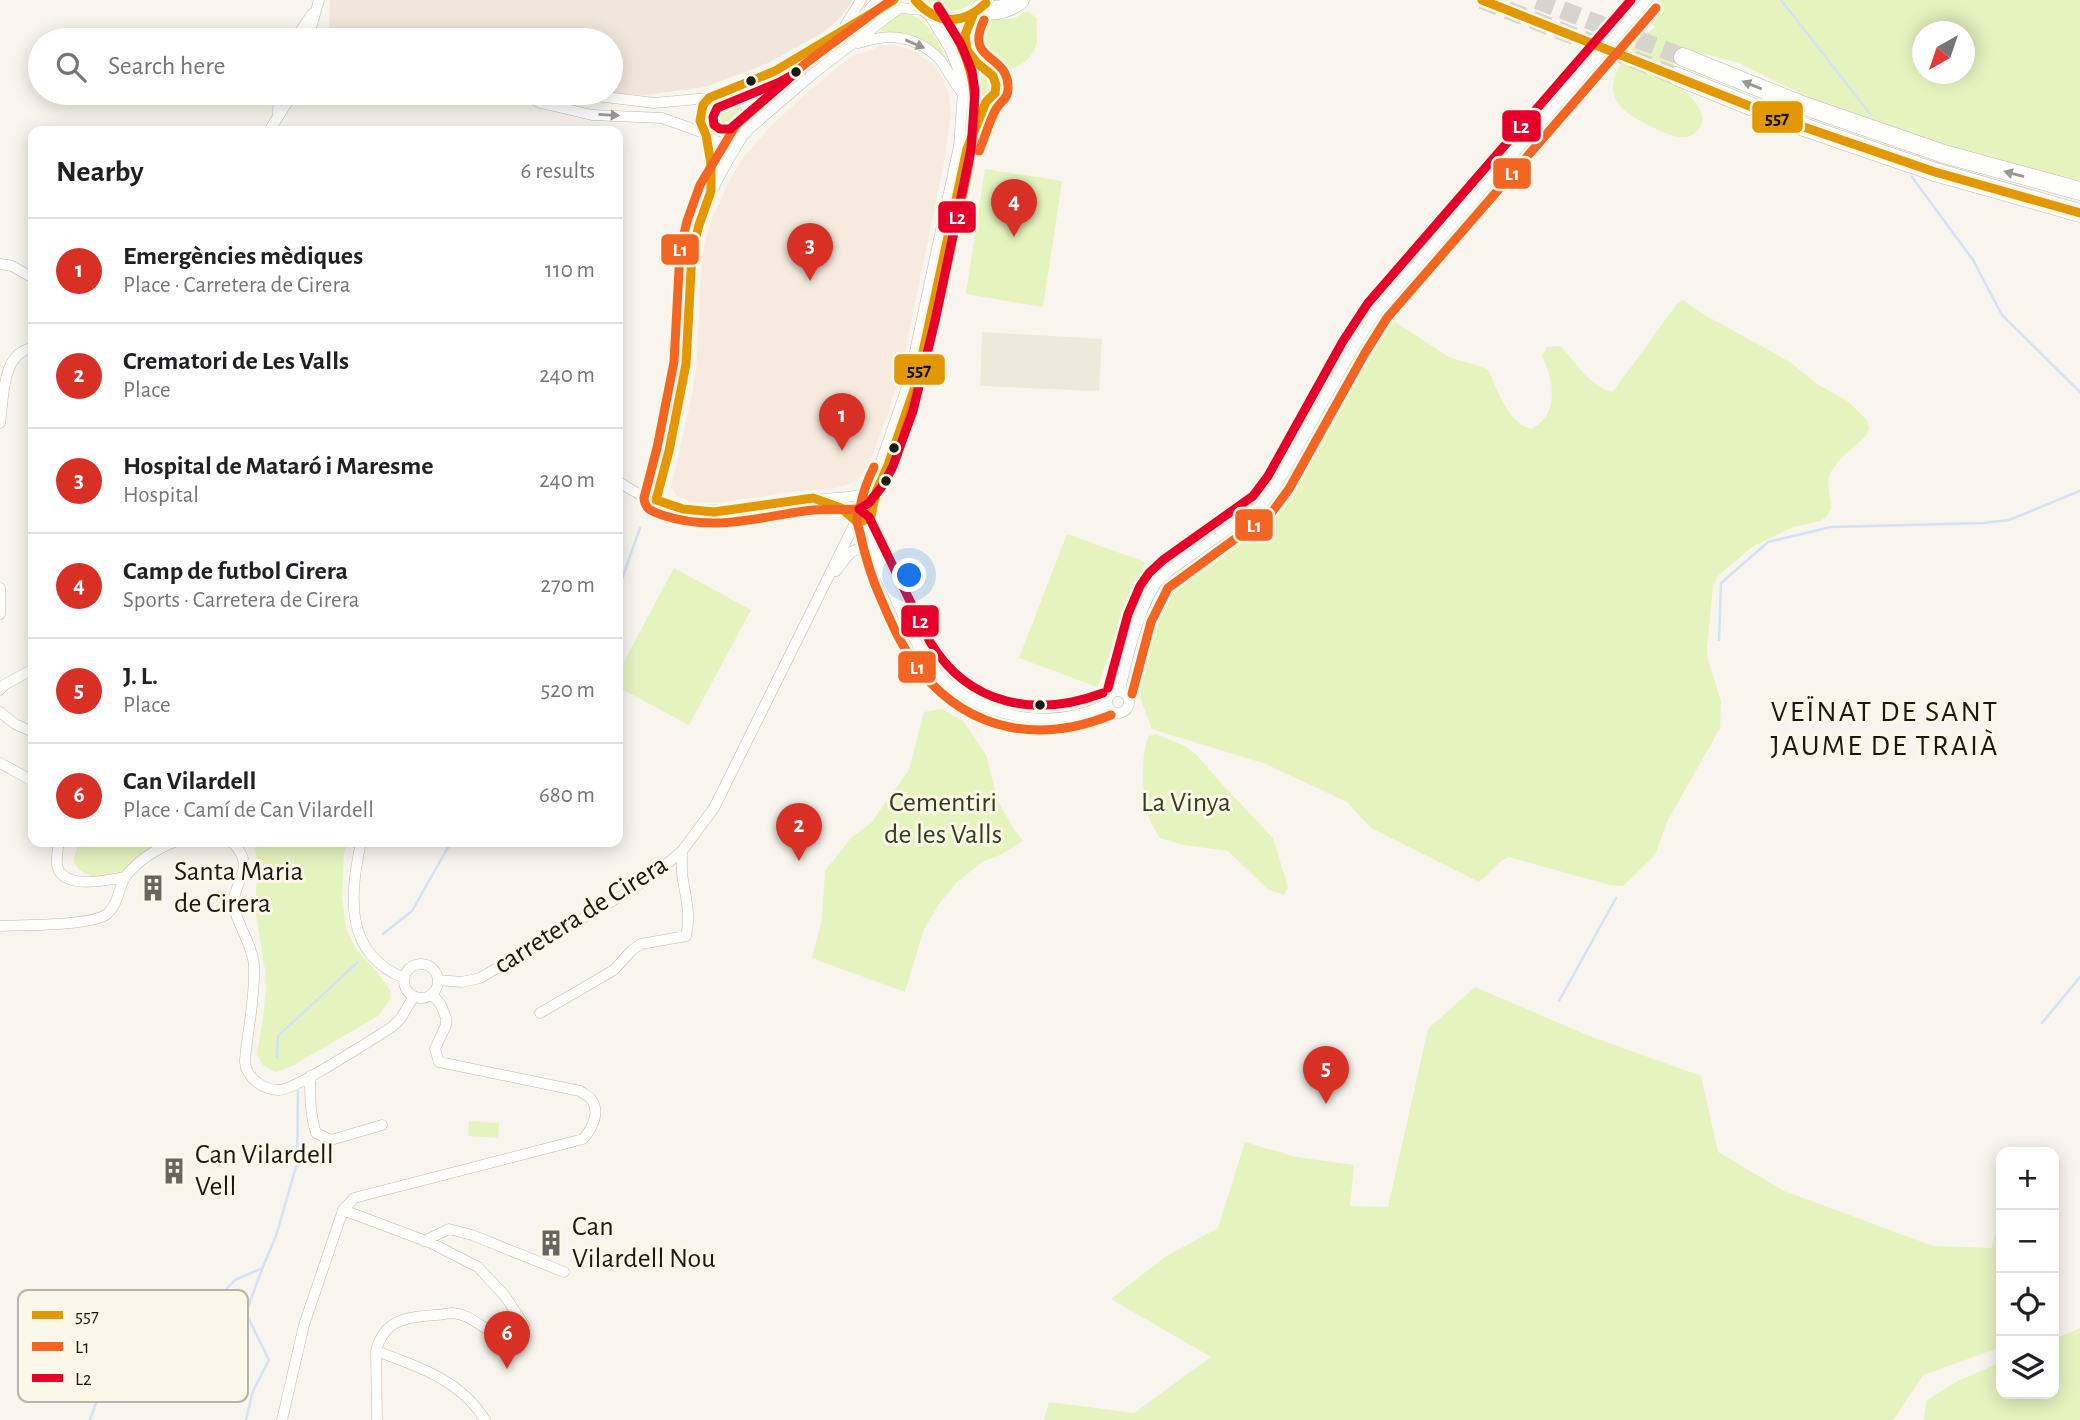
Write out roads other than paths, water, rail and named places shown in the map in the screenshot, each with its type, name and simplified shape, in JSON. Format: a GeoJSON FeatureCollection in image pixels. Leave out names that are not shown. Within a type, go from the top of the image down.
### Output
{"type":"FeatureCollection","features":[{"type":"Feature","properties":{"kind":"highway"},"geometry":{"type":"LineString","coordinates":[[980,8],[999,10],[1020,0]]}},
{"type":"Feature","properties":{"kind":"highway"},"geometry":{"type":"LineString","coordinates":[[1683,57],[1802,105],[1944,154],[2080,191]]}},
{"type":"Feature","properties":{"kind":"highway"},"geometry":{"type":"LineString","coordinates":[[1676,76],[1794,124],[1935,172],[2080,213]]}},
{"type":"Feature","properties":{"kind":"street"},"geometry":{"type":"LineString","coordinates":[[873,4],[878,11],[894,0]]}},
{"type":"Feature","properties":{"kind":"street"},"geometry":{"type":"LineString","coordinates":[[1120,691],[1137,629],[1148,598],[1158,581],[1262,505],[1278,483],[1377,311],[1647,0]]}},
{"type":"Feature","properties":{"kind":"street"},"geometry":{"type":"LineString","coordinates":[[304,28],[317,4]]}},
{"type":"Feature","properties":{"kind":"street"},"geometry":{"type":"LineString","coordinates":[[311,28],[317,4]]}},
{"type":"Feature","properties":{"kind":"street"},"geometry":{"type":"LineString","coordinates":[[711,191],[711,164],[700,121],[703,105],[720,93],[775,71],[840,33],[873,4]]}},
{"type":"Feature","properties":{"kind":"street"},"geometry":{"type":"LineString","coordinates":[[840,33],[850,21],[873,4]]}},
{"type":"Feature","properties":{"kind":"street"},"geometry":{"type":"LineString","coordinates":[[550,105],[592,115],[662,118],[705,134],[716,142],[727,143],[744,135],[849,45],[901,8],[922,8],[950,20],[965,18],[980,8]]}},
{"type":"Feature","properties":{"kind":"street"},"geometry":{"type":"LineString","coordinates":[[847,513],[847,503],[872,479],[881,462],[908,384],[959,146],[963,92],[955,60],[922,8]]}},
{"type":"Feature","properties":{"kind":"street"},"geometry":{"type":"LineString","coordinates":[[849,45],[887,36],[911,40],[939,59],[971,100],[986,102],[995,93],[996,85],[993,76],[978,65],[966,48],[965,38],[966,26],[980,8]]}},
{"type":"Feature","properties":{"kind":"street"},"geometry":{"type":"LineString","coordinates":[[656,500],[669,452],[686,364],[692,253],[711,191],[744,135],[750,119],[743,101],[729,93],[720,93]]}},
{"type":"Feature","properties":{"kind":"street"},"geometry":{"type":"LineString","coordinates":[[623,100],[680,102],[709,99]]}},
{"type":"Feature","properties":{"kind":"street"},"geometry":{"type":"LineString","coordinates":[[857,521],[863,522],[872,513],[872,504],[916,384],[967,149],[986,102]]}},
{"type":"Feature","properties":{"kind":"street"},"geometry":{"type":"LineString","coordinates":[[277,117],[278,105]]}},
{"type":"Feature","properties":{"kind":"street"},"geometry":{"type":"LineString","coordinates":[[272,126],[286,105]]}},
{"type":"Feature","properties":{"kind":"street"},"geometry":{"type":"LineString","coordinates":[[0,264],[12,265],[28,275]]}},
{"type":"Feature","properties":{"kind":"street"},"geometry":{"type":"LineString","coordinates":[[0,423],[10,365],[21,352],[28,350]]}},
{"type":"Feature","properties":{"kind":"street"},"geometry":{"type":"LineString","coordinates":[[623,484],[633,491],[682,509],[714,512],[813,498],[857,496],[866,497],[872,504]]}},
{"type":"Feature","properties":{"kind":"street"},"geometry":{"type":"LineString","coordinates":[[813,498],[835,505],[857,521],[930,665],[961,692],[984,706],[1016,717],[1040,720],[1066,718],[1091,712],[1107,704]]}},
{"type":"Feature","properties":{"kind":"street"},"geometry":{"type":"LineString","coordinates":[[869,518],[883,574]]}},
{"type":"Feature","properties":{"kind":"street","name":"carretera de Cirera"},"geometry":{"type":"LineString","coordinates":[[438,980],[462,982],[480,978],[626,893],[656,873],[681,851],[714,808],[857,521]]}},
{"type":"Feature","properties":{"kind":"street","name":"carretera de Cirera"},"geometry":{"type":"LineString","coordinates":[[821,592],[850,553],[857,548],[866,551],[883,574]]}},
{"type":"Feature","properties":{"kind":"street"},"geometry":{"type":"LineString","coordinates":[[0,588],[0,614]]}},
{"type":"Feature","properties":{"kind":"street"},"geometry":{"type":"LineString","coordinates":[[0,690],[28,672]]}},
{"type":"Feature","properties":{"kind":"street"},"geometry":{"type":"LineString","coordinates":[[1107,704],[1115,712],[1126,710],[1129,698],[1120,691]]}},
{"type":"Feature","properties":{"kind":"street"},"geometry":{"type":"LineString","coordinates":[[1107,704],[1111,693],[1120,691]]}},
{"type":"Feature","properties":{"kind":"street"},"geometry":{"type":"LineString","coordinates":[[0,712],[28,730]]}},
{"type":"Feature","properties":{"kind":"street"},"geometry":{"type":"LineString","coordinates":[[0,764],[28,778]]}},
{"type":"Feature","properties":{"kind":"street"},"geometry":{"type":"LineString","coordinates":[[58,847],[57,867],[62,874],[75,882],[125,877],[161,847]]}},
{"type":"Feature","properties":{"kind":"street"},"geometry":{"type":"LineString","coordinates":[[237,847],[243,858],[243,876],[233,901],[252,950],[254,965],[245,1063],[249,1076],[262,1086],[281,1090],[310,1076],[392,1027],[401,1018],[414,996]]}},
{"type":"Feature","properties":{"kind":"street"},"geometry":{"type":"LineString","coordinates":[[360,847],[353,888],[356,928],[365,947],[379,963],[404,978]]}},
{"type":"Feature","properties":{"kind":"street"},"geometry":{"type":"LineString","coordinates":[[540,1013],[614,970],[641,944],[686,936],[689,923],[681,851]]}},
{"type":"Feature","properties":{"kind":"street"},"geometry":{"type":"LineString","coordinates":[[0,926],[94,920],[108,913],[118,898],[125,877]]}},
{"type":"Feature","properties":{"kind":"street"},"geometry":{"type":"LineString","coordinates":[[423,964],[435,971],[438,980],[437,988],[424,998],[414,996],[406,989],[404,978],[411,967],[423,964]]}},
{"type":"Feature","properties":{"kind":"street"},"geometry":{"type":"LineString","coordinates":[[282,1420],[304,1325],[343,1210],[354,1198],[583,1139],[592,1129],[595,1112],[592,1099],[580,1091],[439,1062],[435,1049],[446,1026],[446,1018],[441,1004],[432,994]]}},
{"type":"Feature","properties":{"kind":"street"},"geometry":{"type":"LineString","coordinates":[[310,1076],[312,1121],[316,1133],[331,1140],[382,1125]]}},
{"type":"Feature","properties":{"kind":"street"},"geometry":{"type":"LineString","coordinates":[[343,1210],[424,1241],[478,1267],[505,1296],[524,1325],[513,1337],[499,1337],[473,1321],[453,1313],[403,1319],[390,1326],[379,1336],[376,1350],[377,1420]]}},
{"type":"Feature","properties":{"kind":"street"},"geometry":{"type":"LineString","coordinates":[[424,1241],[449,1229],[472,1235],[564,1272]]}},
{"type":"Feature","properties":{"kind":"street"},"geometry":{"type":"LineString","coordinates":[[376,1350],[433,1372],[473,1402],[485,1420]]}},
{"type":"Feature","properties":{"kind":"waterway"},"geometry":{"type":"LineString","coordinates":[[1781,0],[1871,115]]}},
{"type":"Feature","properties":{"kind":"waterway"},"geometry":{"type":"LineString","coordinates":[[1912,177],[1973,260],[2002,315],[2080,392]]}},
{"type":"Feature","properties":{"kind":"waterway"},"geometry":{"type":"LineString","coordinates":[[1719,640],[1721,583],[1768,542],[1831,527],[2009,520],[2080,491]]}},
{"type":"Feature","properties":{"kind":"waterway"},"geometry":{"type":"LineString","coordinates":[[623,576],[640,528]]}},
{"type":"Feature","properties":{"kind":"waterway"},"geometry":{"type":"LineString","coordinates":[[383,934],[412,911],[448,847]]}},
{"type":"Feature","properties":{"kind":"waterway"},"geometry":{"type":"LineString","coordinates":[[1559,1001],[1616,898]]}},
{"type":"Feature","properties":{"kind":"waterway"},"geometry":{"type":"LineString","coordinates":[[277,1057],[278,1036],[358,962]]}},
{"type":"Feature","properties":{"kind":"waterway"},"geometry":{"type":"LineString","coordinates":[[2042,1023],[2080,977]]}},
{"type":"Feature","properties":{"kind":"waterway"},"geometry":{"type":"LineString","coordinates":[[248,1308],[276,1236],[297,1163],[298,1091]]}},
{"type":"Feature","properties":{"kind":"waterway"},"geometry":{"type":"LineString","coordinates":[[226,1290],[235,1280],[260,1269]]}},
{"type":"Feature","properties":{"kind":"waterway"},"geometry":{"type":"LineString","coordinates":[[246,1420],[253,1391],[269,1360],[248,1317]]}},
{"type":"Feature","properties":{"kind":"waterway"},"geometry":{"type":"LineString","coordinates":[[90,1420],[96,1402]]}},
{"type":"Feature","properties":{"kind":"tunnel"},"geometry":{"type":"LineString","coordinates":[[1482,0],[1676,76]]}},
{"type":"Feature","properties":{"kind":"tunnel"},"geometry":{"type":"LineString","coordinates":[[1537,0],[1683,57]]}},
{"type":"Feature","properties":{"kind":"place","name":"Camp de futbol Cirera"},"geometry":{"type":"Point","coordinates":[1014,237]}},
{"type":"Feature","properties":{"kind":"place","name":"Hospital de Mataró i Maresme"},"geometry":{"type":"Point","coordinates":[810,281]}},
{"type":"Feature","properties":{"kind":"place","name":"Emergències mèdiques"},"geometry":{"type":"Point","coordinates":[842,451]}},
{"type":"Feature","properties":{"kind":"place","name":"Crematori de Les Valls"},"geometry":{"type":"Point","coordinates":[799,861]}},
{"type":"Feature","properties":{"kind":"place","name":"Santa Maria de Cirera"},"geometry":{"type":"Point","coordinates":[153,888]}},
{"type":"Feature","properties":{"kind":"place","name":"J. L."},"geometry":{"type":"Point","coordinates":[1326,1104]}},
{"type":"Feature","properties":{"kind":"place","name":"Can Vilardell Vell"},"geometry":{"type":"Point","coordinates":[174,1171]}},
{"type":"Feature","properties":{"kind":"place","name":"Can Vilardell Nou"},"geometry":{"type":"Point","coordinates":[551,1243]}},
{"type":"Feature","properties":{"kind":"place","name":"Can Vilardell"},"geometry":{"type":"Point","coordinates":[507,1369]}},
{"type":"Feature","properties":{"kind":"district","name":"VEÏNAT DE SANT JAUME DE TRAIÀ"},"geometry":{"type":"Point","coordinates":[1885,729]}},
{"type":"Feature","properties":{"kind":"park label","name":"La Vinya"},"geometry":{"type":"Point","coordinates":[1186,803]}},
{"type":"Feature","properties":{"kind":"park label","name":"Cementiri de les Valls"},"geometry":{"type":"Point","coordinates":[943,819]}}]}
